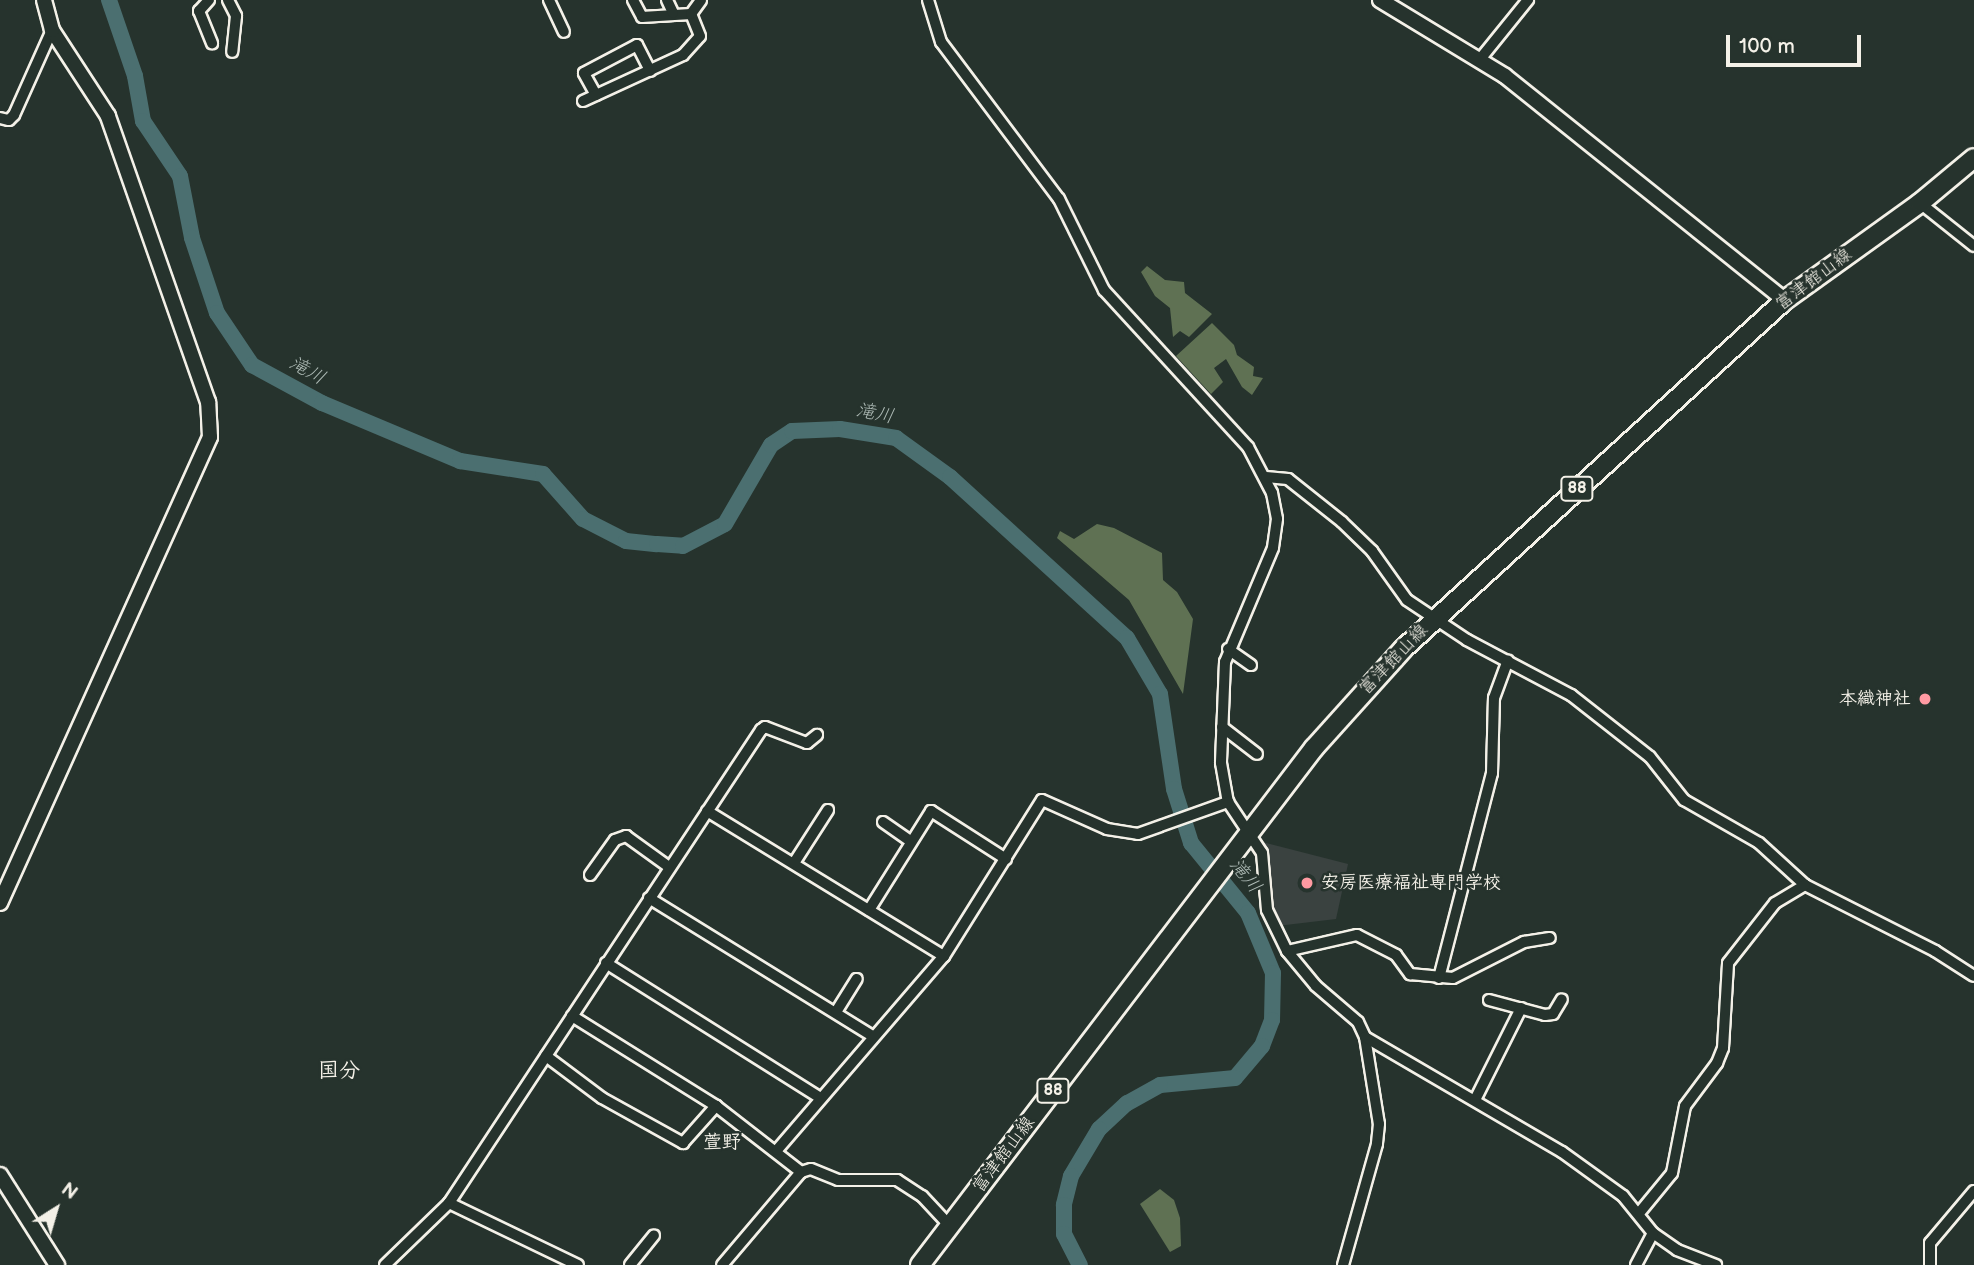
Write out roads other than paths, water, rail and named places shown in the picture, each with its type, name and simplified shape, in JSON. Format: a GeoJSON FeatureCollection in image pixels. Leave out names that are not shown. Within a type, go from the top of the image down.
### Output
{"type":"FeatureCollection","features":[{"type":"Feature","properties":{"kind":"main road","name":"富津館山線"},"geometry":{"type":"LineString","coordinates":[[920,1265],[1223,866],[1366,687],[1434,619],[1785,300],[1920,204],[1974,158]]}},
{"type":"Feature","properties":{"kind":"street"},"geometry":{"type":"LineString","coordinates":[[0,903],[210,437],[208,402],[108,116],[52,30],[44,0]]}},
{"type":"Feature","properties":{"kind":"street"},"geometry":{"type":"LineString","coordinates":[[209,0],[199,11],[212,43]]}},
{"type":"Feature","properties":{"kind":"street"},"geometry":{"type":"LineString","coordinates":[[228,0],[236,16],[232,52]]}},
{"type":"Feature","properties":{"kind":"street"},"geometry":{"type":"LineString","coordinates":[[549,0],[565,33]]}},
{"type":"Feature","properties":{"kind":"street"},"geometry":{"type":"LineString","coordinates":[[633,0],[642,17],[691,14]]}},
{"type":"Feature","properties":{"kind":"street"},"geometry":{"type":"LineString","coordinates":[[667,0],[673,13]]}},
{"type":"Feature","properties":{"kind":"street"},"geometry":{"type":"LineString","coordinates":[[691,14],[701,0]]}},
{"type":"Feature","properties":{"kind":"street"},"geometry":{"type":"LineString","coordinates":[[928,0],[941,43],[1059,199],[1104,290],[1231,428],[1266,477],[1276,534],[1228,649],[1221,764],[1228,802],[1250,832],[1265,864],[1267,910],[1287,951],[1316,986],[1358,1023],[1365,1037],[1379,1124],[1377,1144],[1343,1265]]}},
{"type":"Feature","properties":{"kind":"street"},"geometry":{"type":"LineString","coordinates":[[1380,0],[1480,58],[1785,300]]}},
{"type":"Feature","properties":{"kind":"street"},"geometry":{"type":"LineString","coordinates":[[1480,58],[1528,0]]}},
{"type":"Feature","properties":{"kind":"street"},"geometry":{"type":"LineString","coordinates":[[583,101],[683,55],[698,42],[701,30],[691,14]]}},
{"type":"Feature","properties":{"kind":"street"},"geometry":{"type":"LineString","coordinates":[[0,118],[9,120],[14,115],[52,30]]}},
{"type":"Feature","properties":{"kind":"street"},"geometry":{"type":"LineString","coordinates":[[596,95],[584,73],[636,45],[650,71]]}},
{"type":"Feature","properties":{"kind":"street"},"geometry":{"type":"LineString","coordinates":[[1920,204],[1974,246]]}},
{"type":"Feature","properties":{"kind":"street"},"geometry":{"type":"LineString","coordinates":[[1266,477],[1288,479],[1342,522],[1372,551],[1406,600],[1434,619],[1571,695],[1650,757],[1684,800],[1759,842],[1805,885],[1935,951],[1974,976]]}},
{"type":"Feature","properties":{"kind":"street"},"geometry":{"type":"LineString","coordinates":[[1228,649],[1251,665]]}},
{"type":"Feature","properties":{"kind":"street"},"geometry":{"type":"LineString","coordinates":[[1439,978],[1492,773],[1494,698],[1508,660]]}},
{"type":"Feature","properties":{"kind":"street"},"geometry":{"type":"LineString","coordinates":[[385,1265],[449,1203],[669,867],[765,727],[807,743],[817,735]]}},
{"type":"Feature","properties":{"kind":"street"},"geometry":{"type":"LineString","coordinates":[[1222,727],[1257,754]]}},
{"type":"Feature","properties":{"kind":"street"},"geometry":{"type":"LineString","coordinates":[[777,1150],[819,1097],[944,956],[1042,800],[1107,829],[1138,834],[1228,802]]}},
{"type":"Feature","properties":{"kind":"street"},"geometry":{"type":"LineString","coordinates":[[794,863],[828,810]]}},
{"type":"Feature","properties":{"kind":"street"},"geometry":{"type":"LineString","coordinates":[[707,811],[944,956]]}},
{"type":"Feature","properties":{"kind":"street"},"geometry":{"type":"LineString","coordinates":[[869,910],[926,815],[934,811],[1006,859]]}},
{"type":"Feature","properties":{"kind":"street"},"geometry":{"type":"LineString","coordinates":[[883,822],[910,841]]}},
{"type":"Feature","properties":{"kind":"street"},"geometry":{"type":"LineString","coordinates":[[590,875],[615,840],[626,836],[669,867]]}},
{"type":"Feature","properties":{"kind":"street"},"geometry":{"type":"LineString","coordinates":[[1640,1212],[1672,1173],[1685,1106],[1720,1055],[1727,1026],[1728,963],[1775,903],[1805,885]]}},
{"type":"Feature","properties":{"kind":"street"},"geometry":{"type":"LineString","coordinates":[[649,898],[874,1037]]}},
{"type":"Feature","properties":{"kind":"street"},"geometry":{"type":"LineString","coordinates":[[1287,951],[1357,935],[1396,955],[1410,974],[1453,978],[1524,942],[1550,938]]}},
{"type":"Feature","properties":{"kind":"street"},"geometry":{"type":"LineString","coordinates":[[606,963],[819,1097]]}},
{"type":"Feature","properties":{"kind":"street"},"geometry":{"type":"LineString","coordinates":[[836,1012],[857,979]]}},
{"type":"Feature","properties":{"kind":"street"},"geometry":{"type":"LineString","coordinates":[[1489,1000],[1553,1014],[1562,999]]}},
{"type":"Feature","properties":{"kind":"street"},"geometry":{"type":"LineString","coordinates":[[1475,1100],[1521,1008]]}},
{"type":"Feature","properties":{"kind":"street"},"geometry":{"type":"LineString","coordinates":[[572,1016],[716,1106],[777,1150],[801,1172]]}},
{"type":"Feature","properties":{"kind":"street"},"geometry":{"type":"LineString","coordinates":[[1365,1037],[1562,1152],[1640,1212],[1653,1233],[1677,1250],[1716,1265]]}},
{"type":"Feature","properties":{"kind":"street"},"geometry":{"type":"LineString","coordinates":[[546,1056],[603,1098],[683,1143],[716,1106]]}},
{"type":"Feature","properties":{"kind":"street"},"geometry":{"type":"LineString","coordinates":[[722,1265],[801,1172],[811,1169],[838,1180],[897,1180],[922,1196],[950,1226]]}},
{"type":"Feature","properties":{"kind":"street"},"geometry":{"type":"LineString","coordinates":[[0,1175],[57,1265]]}},
{"type":"Feature","properties":{"kind":"street"},"geometry":{"type":"LineString","coordinates":[[1930,1265],[1930,1243],[1973,1194]]}},
{"type":"Feature","properties":{"kind":"street"},"geometry":{"type":"LineString","coordinates":[[449,1203],[578,1265]]}},
{"type":"Feature","properties":{"kind":"street"},"geometry":{"type":"LineString","coordinates":[[1636,1265],[1653,1233]]}},
{"type":"Feature","properties":{"kind":"street"},"geometry":{"type":"LineString","coordinates":[[630,1265],[654,1235]]}},
{"type":"Feature","properties":{"kind":"waterway","name":"滝川"},"geometry":{"type":"LineString","coordinates":[[109,0],[135,76],[143,121],[180,176],[192,238],[217,313],[252,365],[322,403],[460,461],[543,474],[583,519],[626,541],[683,546],[725,524],[771,445],[792,431],[840,429],[896,438],[950,477],[1127,638],[1160,694],[1174,789],[1191,843],[1248,913],[1273,973],[1272,1020],[1262,1046],[1235,1078],[1160,1085],[1127,1103],[1099,1129],[1071,1176],[1064,1205],[1064,1234],[1080,1265]]}},
{"type":"Feature","properties":{"kind":"place","name":"本織神社"},"geometry":{"type":"Point","coordinates":[1925,699]}},
{"type":"Feature","properties":{"kind":"place","name":"安房医療福祉専門学校"},"geometry":{"type":"Point","coordinates":[1307,883]}},
{"type":"Feature","properties":{"kind":"district","name":"国分"},"geometry":{"type":"Point","coordinates":[339,1071]}},
{"type":"Feature","properties":{"kind":"district","name":"萱野"},"geometry":{"type":"Point","coordinates":[722,1143]}}]}
